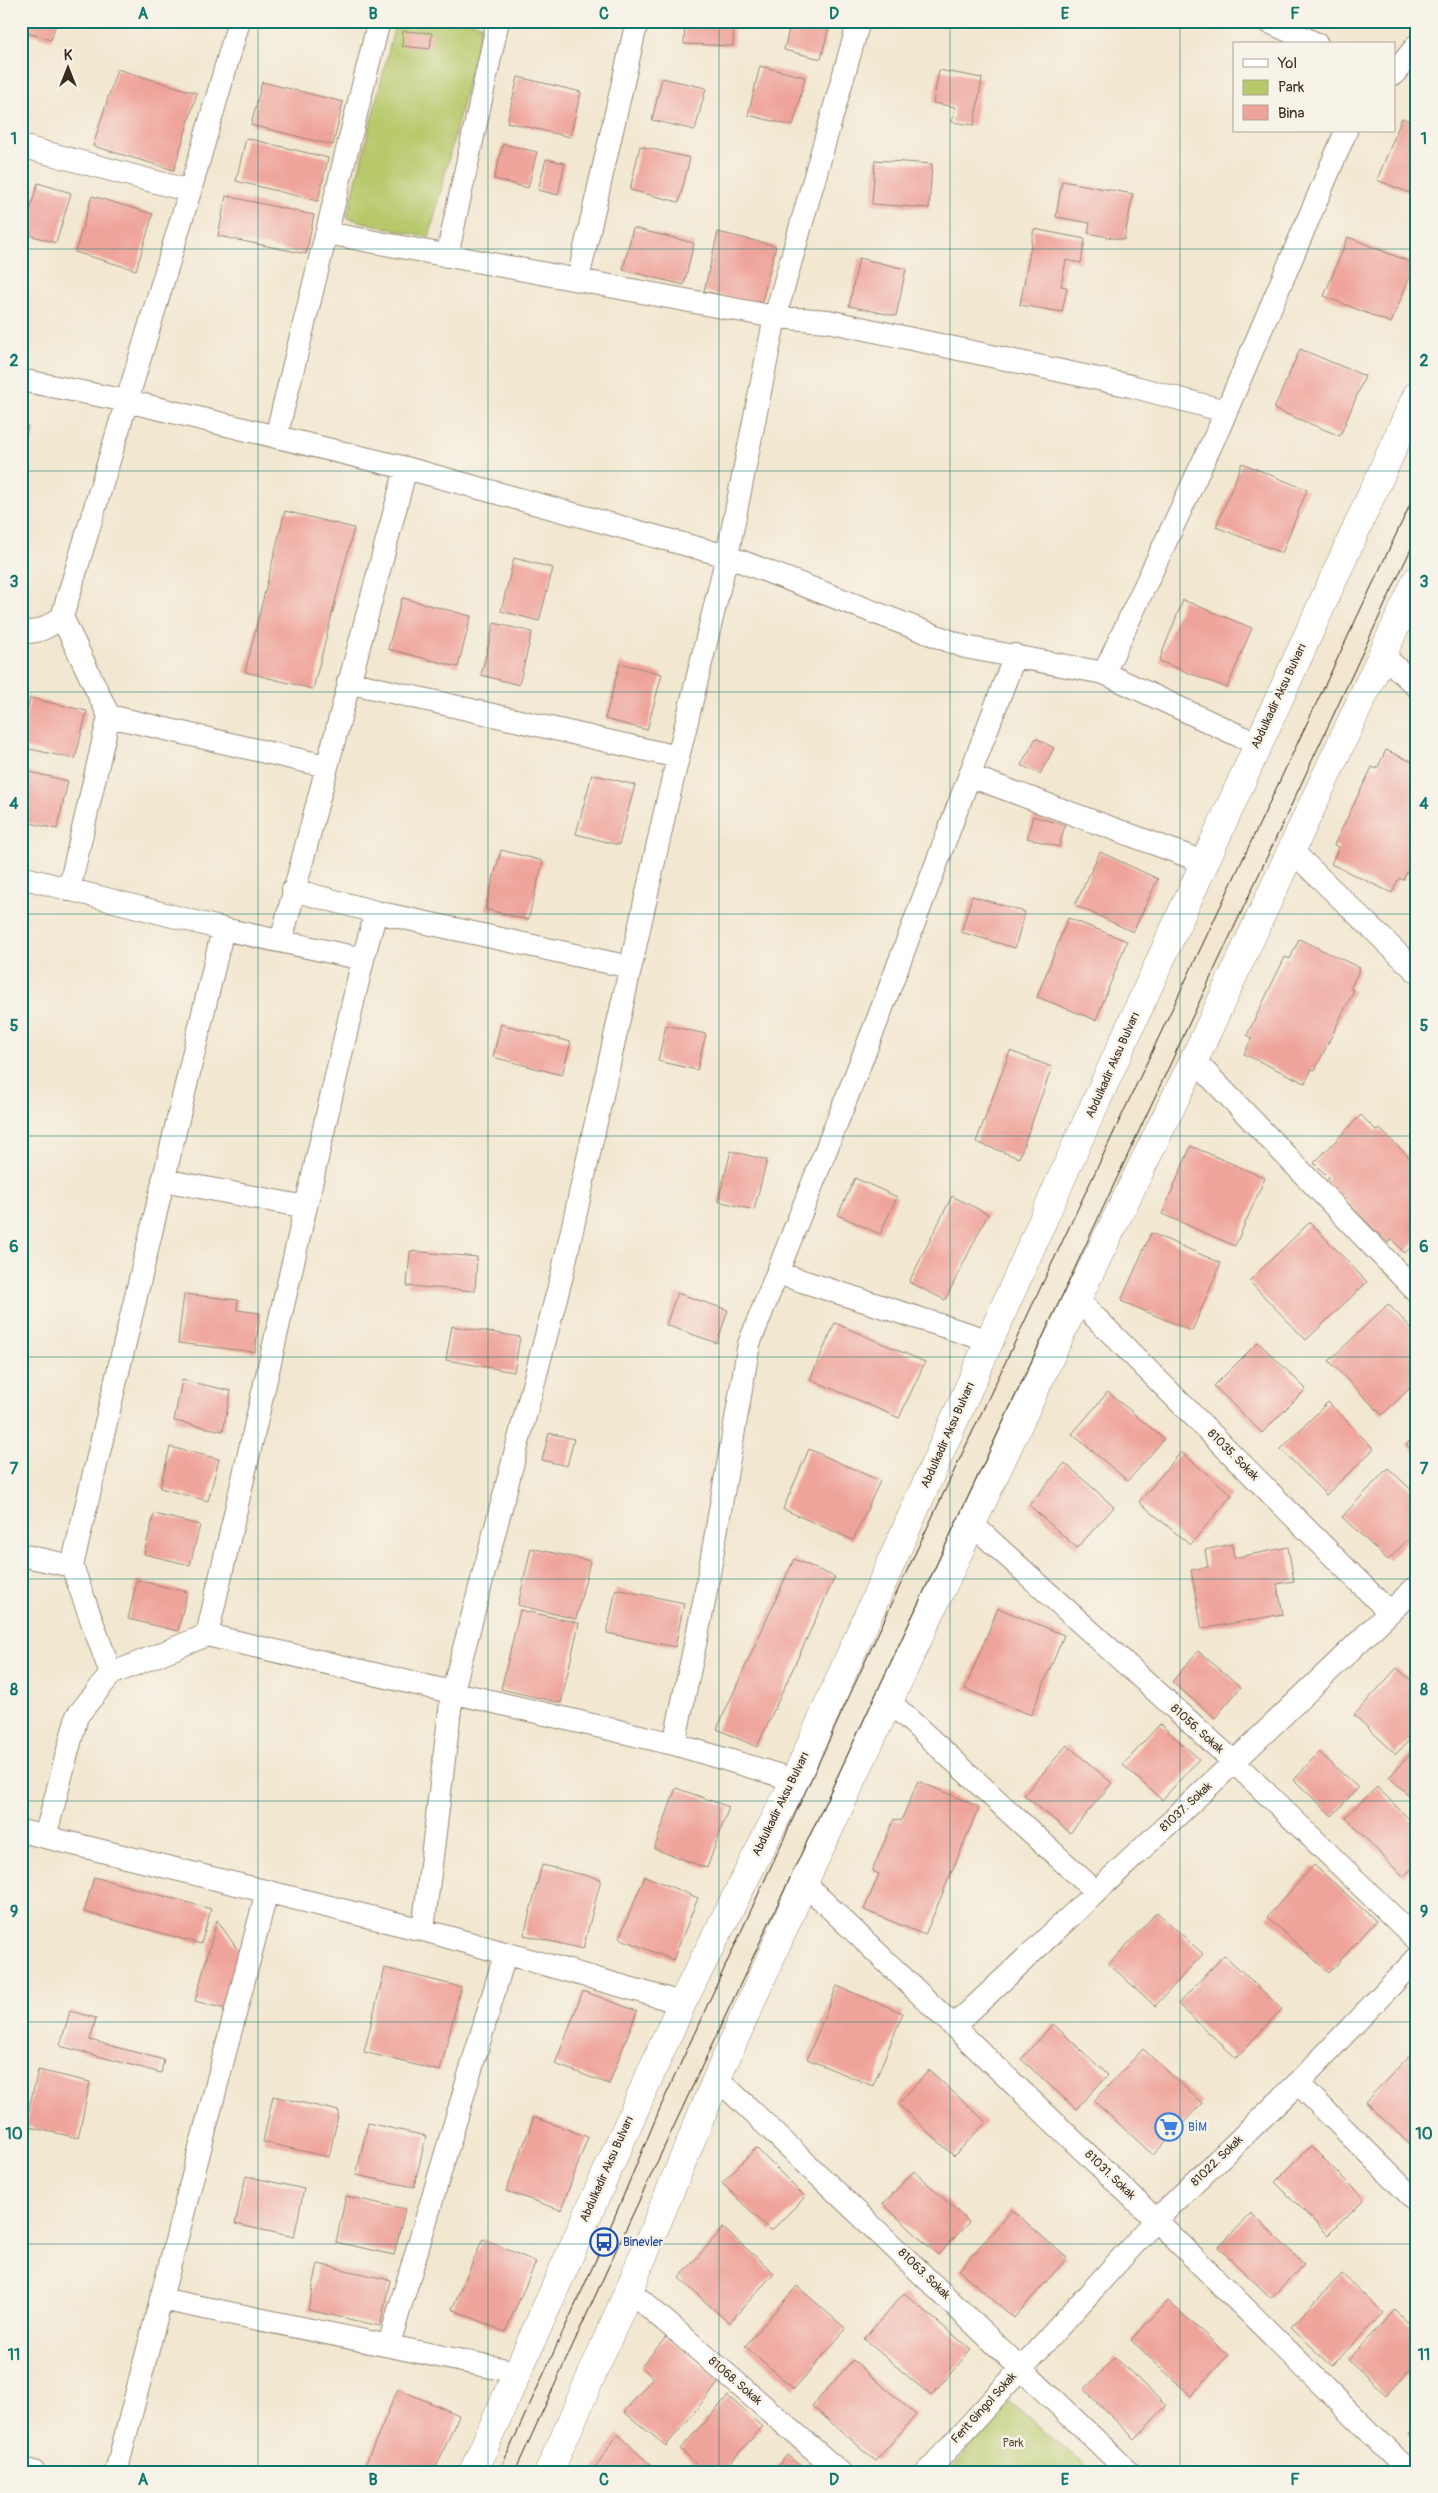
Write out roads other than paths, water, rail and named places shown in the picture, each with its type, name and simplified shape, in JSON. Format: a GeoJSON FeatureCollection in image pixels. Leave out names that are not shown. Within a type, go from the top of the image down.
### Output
{"type":"FeatureCollection","features":[{"type":"Feature","properties":{"kind":"main road","name":"Abdulkadir Aksu Bulvarı"},"geometry":{"type":"LineString","coordinates":[[473,2472],[682,2003],[795,1780],[1204,862],[1417,395]]}},
{"type":"Feature","properties":{"kind":"main road"},"geometry":{"type":"LineString","coordinates":[[549,2472],[804,1883],[1077,1299],[1194,1060],[1290,849],[1417,580]]}},
{"type":"Feature","properties":{"kind":"street"},"geometry":{"type":"LineString","coordinates":[[21,631],[28,633],[42,630],[62,617],[239,21]]}},
{"type":"Feature","properties":{"kind":"street"},"geometry":{"type":"LineString","coordinates":[[276,437],[379,21]]}},
{"type":"Feature","properties":{"kind":"street"},"geometry":{"type":"LineString","coordinates":[[447,256],[498,21]]}},
{"type":"Feature","properties":{"kind":"street"},"geometry":{"type":"LineString","coordinates":[[578,279],[637,21]]}},
{"type":"Feature","properties":{"kind":"street"},"geometry":{"type":"LineString","coordinates":[[422,1930],[452,1694],[562,1276],[678,757],[726,556],[775,317],[859,21]]}},
{"type":"Feature","properties":{"kind":"street"},"geometry":{"type":"LineString","coordinates":[[1267,21],[1313,42]]}},
{"type":"Feature","properties":{"kind":"street"},"geometry":{"type":"LineString","coordinates":[[1396,73],[1417,45]]}},
{"type":"Feature","properties":{"kind":"street"},"geometry":{"type":"LineString","coordinates":[[1396,76],[1417,77]]}},
{"type":"Feature","properties":{"kind":"street"},"geometry":{"type":"LineString","coordinates":[[1104,673],[1225,412],[1346,132]]}},
{"type":"Feature","properties":{"kind":"street"},"geometry":{"type":"LineString","coordinates":[[21,146],[190,191]]}},
{"type":"Feature","properties":{"kind":"street"},"geometry":{"type":"LineString","coordinates":[[327,233],[775,317],[828,321],[1131,386],[1225,412]]}},
{"type":"Feature","properties":{"kind":"street"},"geometry":{"type":"LineString","coordinates":[[21,380],[127,401],[406,468],[726,556],[965,647],[1104,673],[1257,744]]}},
{"type":"Feature","properties":{"kind":"street"},"geometry":{"type":"LineString","coordinates":[[282,941],[293,890],[406,468]]}},
{"type":"Feature","properties":{"kind":"street"},"geometry":{"type":"LineString","coordinates":[[62,617],[109,716],[70,890]]}},
{"type":"Feature","properties":{"kind":"street"},"geometry":{"type":"LineString","coordinates":[[674,1744],[704,1602],[749,1344],[879,1016],[1015,655]]}},
{"type":"Feature","properties":{"kind":"street"},"geometry":{"type":"LineString","coordinates":[[1383,655],[1417,688]]}},
{"type":"Feature","properties":{"kind":"street"},"geometry":{"type":"LineString","coordinates":[[348,682],[678,757]]}},
{"type":"Feature","properties":{"kind":"street"},"geometry":{"type":"LineString","coordinates":[[109,716],[326,766]]}},
{"type":"Feature","properties":{"kind":"street"},"geometry":{"type":"LineString","coordinates":[[970,776],[1204,862]]}},
{"type":"Feature","properties":{"kind":"street"},"geometry":{"type":"LineString","coordinates":[[1290,849],[1417,972]]}},
{"type":"Feature","properties":{"kind":"street"},"geometry":{"type":"LineString","coordinates":[[21,878],[223,929],[363,959]]}},
{"type":"Feature","properties":{"kind":"street"},"geometry":{"type":"LineString","coordinates":[[293,890],[376,912],[630,968]]}},
{"type":"Feature","properties":{"kind":"street"},"geometry":{"type":"LineString","coordinates":[[207,1635],[363,959],[376,912]]}},
{"type":"Feature","properties":{"kind":"street"},"geometry":{"type":"LineString","coordinates":[[111,1674],[72,1566],[223,929]]}},
{"type":"Feature","properties":{"kind":"street"},"geometry":{"type":"LineString","coordinates":[[1194,1060],[1417,1292]]}},
{"type":"Feature","properties":{"kind":"street"},"geometry":{"type":"LineString","coordinates":[[163,1180],[306,1207]]}},
{"type":"Feature","properties":{"kind":"street"},"geometry":{"type":"LineString","coordinates":[[777,1274],[990,1341]]}},
{"type":"Feature","properties":{"kind":"street","name":"81035. Sokak"},"geometry":{"type":"LineString","coordinates":[[1077,1299],[1389,1612]]}},
{"type":"Feature","properties":{"kind":"street","name":"81056. Sokak"},"geometry":{"type":"LineString","coordinates":[[972,1524],[1234,1762],[1417,1940]]}},
{"type":"Feature","properties":{"kind":"street"},"geometry":{"type":"LineString","coordinates":[[21,1555],[72,1566]]}},
{"type":"Feature","properties":{"kind":"street","name":"81037. Sokak"},"geometry":{"type":"LineString","coordinates":[[954,2026],[1234,1762],[1417,1586]]}},
{"type":"Feature","properties":{"kind":"street"},"geometry":{"type":"LineString","coordinates":[[45,1837],[77,1716],[111,1674],[207,1635],[452,1694],[674,1744],[795,1780]]}},
{"type":"Feature","properties":{"kind":"street"},"geometry":{"type":"LineString","coordinates":[[889,1701],[1096,1892]]}},
{"type":"Feature","properties":{"kind":"street"},"geometry":{"type":"LineString","coordinates":[[21,1831],[422,1930],[505,1955],[682,2003]]}},
{"type":"Feature","properties":{"kind":"street","name":"81031. Sokak"},"geometry":{"type":"LineString","coordinates":[[804,1883],[1156,2220],[1410,2472]]}},
{"type":"Feature","properties":{"kind":"street"},"geometry":{"type":"LineString","coordinates":[[116,2472],[267,1892]]}},
{"type":"Feature","properties":{"kind":"street"},"geometry":{"type":"LineString","coordinates":[[389,2344],[505,1955]]}},
{"type":"Feature","properties":{"kind":"street","name":"81022. Sokak"},"geometry":{"type":"LineString","coordinates":[[1020,2367],[1156,2220],[1298,2083],[1417,1958]]}},
{"type":"Feature","properties":{"kind":"street","name":"81063. Sokak"},"geometry":{"type":"LineString","coordinates":[[718,2078],[1129,2472]]}},
{"type":"Feature","properties":{"kind":"street"},"geometry":{"type":"LineString","coordinates":[[1298,2083],[1417,2202]]}},
{"type":"Feature","properties":{"kind":"street","name":"81068. Sokak"},"geometry":{"type":"LineString","coordinates":[[629,2290],[840,2472]]}},
{"type":"Feature","properties":{"kind":"street"},"geometry":{"type":"LineString","coordinates":[[161,2299],[389,2344],[516,2372]]}},
{"type":"Feature","properties":{"kind":"street","name":"Ferit Gingol Sokak"},"geometry":{"type":"LineString","coordinates":[[927,2472],[1020,2367]]}},
{"type":"Feature","properties":{"kind":"street"},"geometry":{"type":"LineString","coordinates":[[21,2469],[34,2472]]}},
{"type":"Feature","properties":{"kind":"tram line"},"geometry":{"type":"LineString","coordinates":[[499,2472],[604,2242],[661,2106],[904,1577],[1417,490]]}},
{"type":"Feature","properties":{"kind":"tram line"},"geometry":{"type":"LineString","coordinates":[[515,2472],[617,2248],[1417,536]]}},
{"type":"Feature","properties":{"kind":"place","name":"BİM"},"geometry":{"type":"Point","coordinates":[1169,2127]}},
{"type":"Feature","properties":{"kind":"place","name":"Binevler"},"geometry":{"type":"Point","coordinates":[604,2242]}},
{"type":"Feature","properties":{"kind":"park label","name":"Park"},"geometry":{"type":"Point","coordinates":[1013,2443]}}]}
